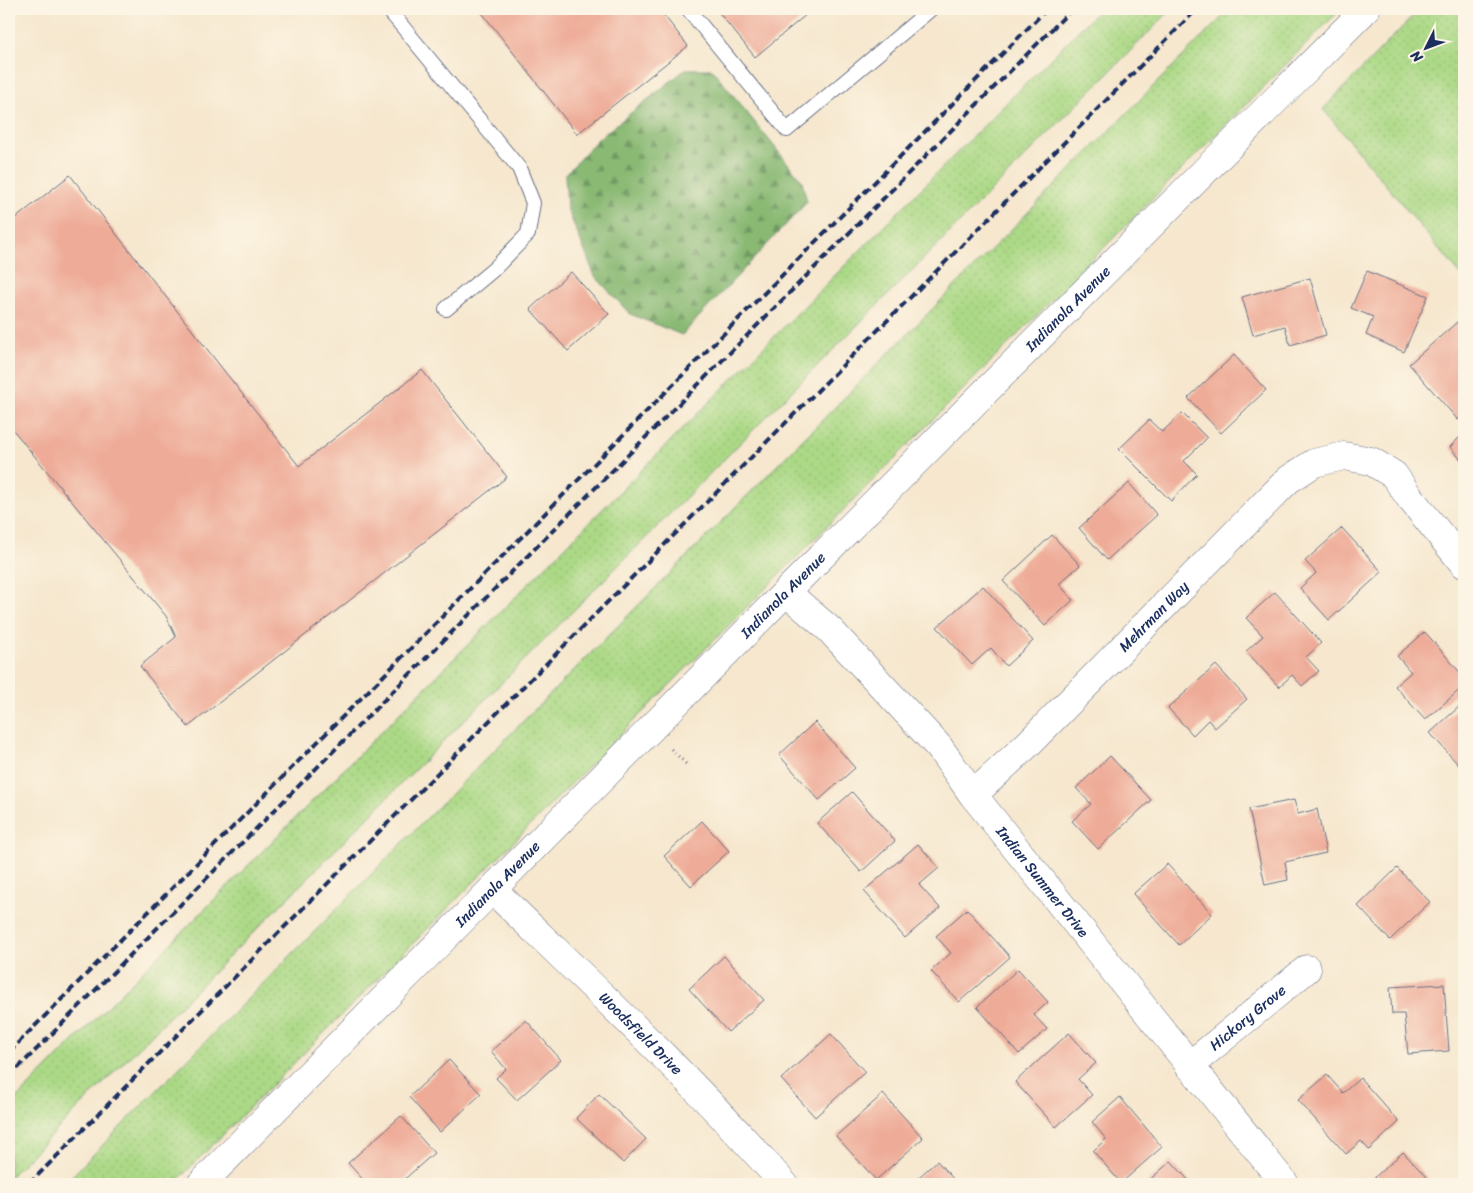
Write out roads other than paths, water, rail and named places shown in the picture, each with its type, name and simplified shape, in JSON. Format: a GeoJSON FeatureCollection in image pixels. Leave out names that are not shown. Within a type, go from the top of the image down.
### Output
{"type":"FeatureCollection","features":[{"type":"Feature","properties":{"kind":"street","name":"Indianola Avenue"},"geometry":{"type":"LineString","coordinates":[[201,1184],[1366,9]]}},
{"type":"Feature","properties":{"kind":"street","name":"Mehrman Way"},"geometry":{"type":"LineString","coordinates":[[973,795],[1028,744],[1288,480],[1314,463],[1344,456],[1371,460],[1394,475],[1410,498],[1464,564]]}},
{"type":"Feature","properties":{"kind":"street","name":"Indian Summer Drive"},"geometry":{"type":"LineString","coordinates":[[786,592],[830,630],[939,747],[973,795],[1285,1184]]}},
{"type":"Feature","properties":{"kind":"street","name":"Woodsfield Drive"},"geometry":{"type":"LineString","coordinates":[[493,890],[617,1009],[737,1130],[784,1184]]}},
{"type":"Feature","properties":{"kind":"street","name":"Hickory Grove"},"geometry":{"type":"LineString","coordinates":[[1189,1066],[1307,969]]}},
{"type":"Feature","properties":{"kind":"lane"},"geometry":{"type":"LineString","coordinates":[[388,9],[519,168],[533,203],[528,234],[494,269],[446,309]]}},
{"type":"Feature","properties":{"kind":"lane"},"geometry":{"type":"LineString","coordinates":[[688,9],[787,130],[931,9]]}},
{"type":"Feature","properties":{"kind":"railway"},"geometry":{"type":"LineString","coordinates":[[9,1052],[1047,9]]}},
{"type":"Feature","properties":{"kind":"railway"},"geometry":{"type":"LineString","coordinates":[[9,1077],[1072,9]]}},
{"type":"Feature","properties":{"kind":"railway"},"geometry":{"type":"LineString","coordinates":[[29,1184],[1197,9]]}}]}
